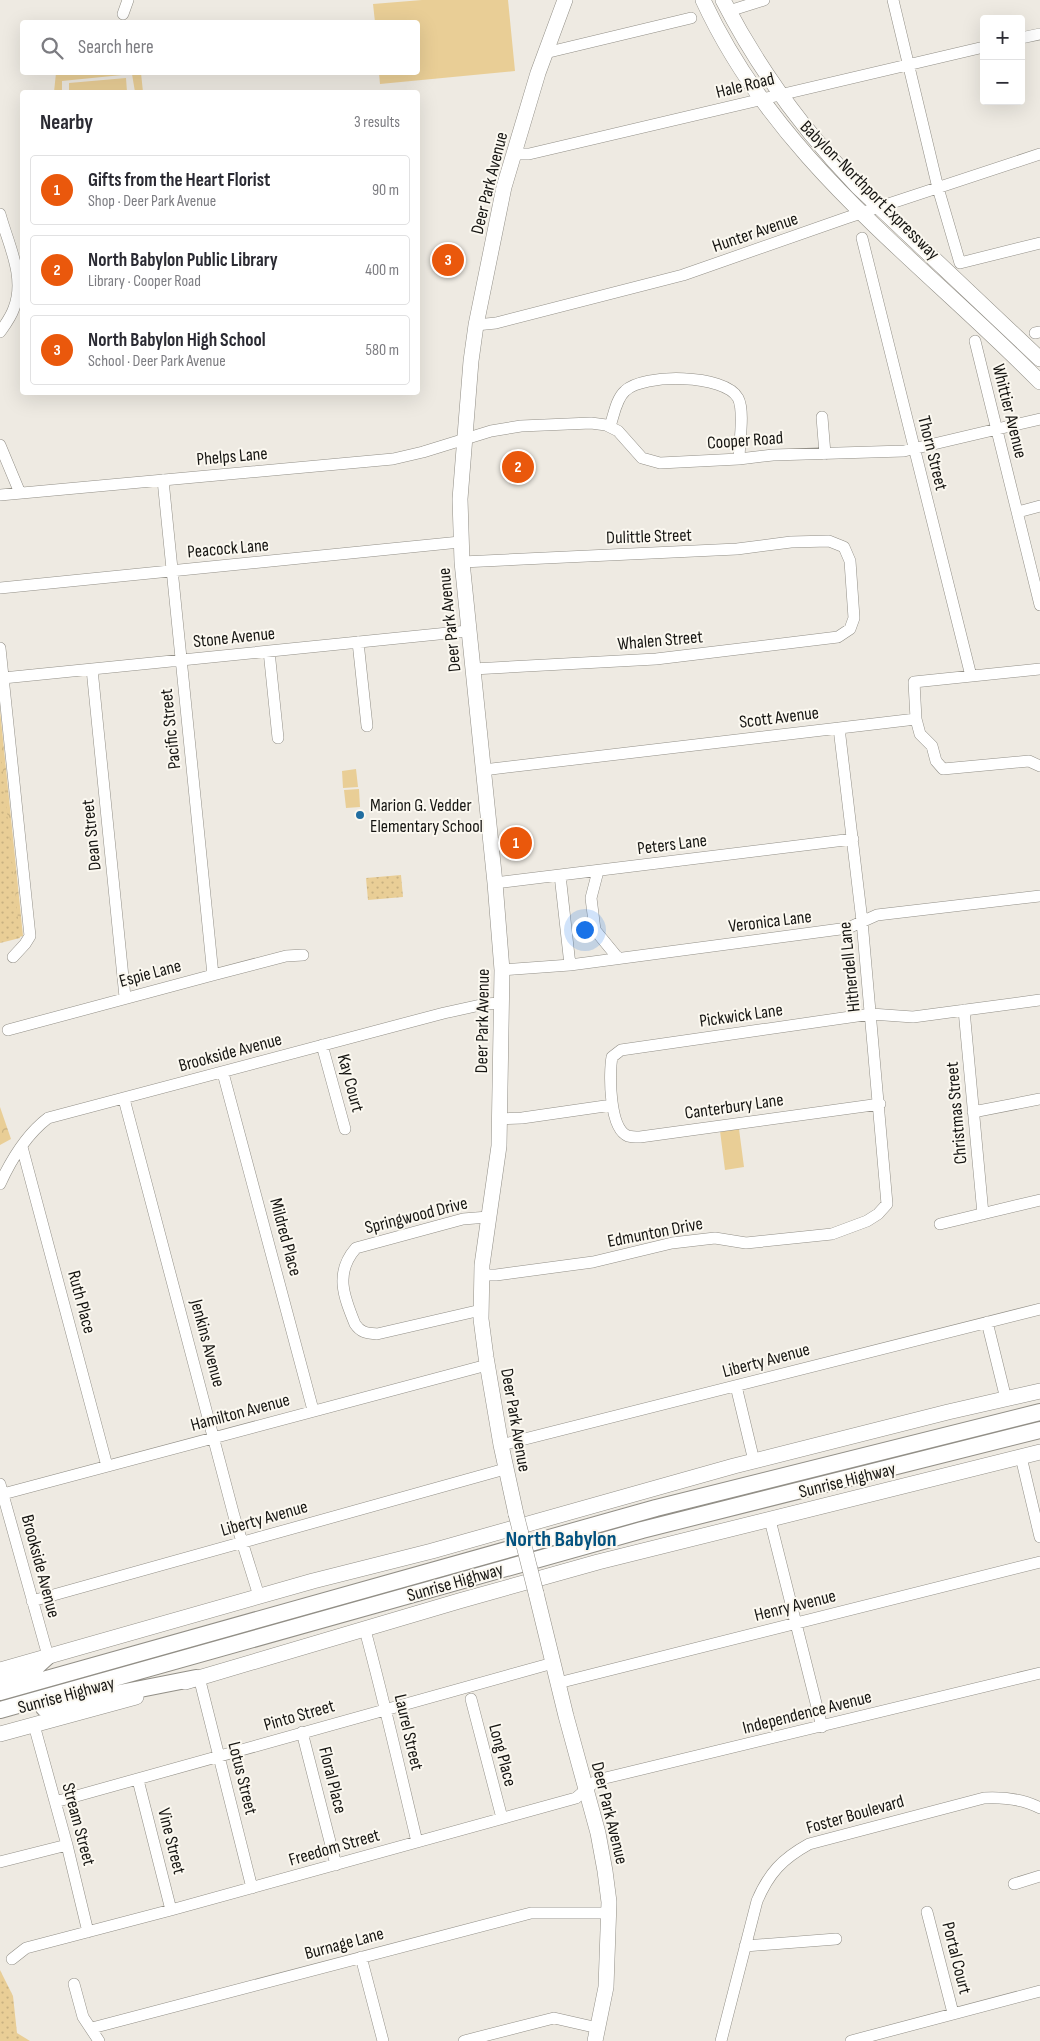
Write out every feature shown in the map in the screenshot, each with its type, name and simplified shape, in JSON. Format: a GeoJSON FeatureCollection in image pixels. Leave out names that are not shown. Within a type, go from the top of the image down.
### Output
{"type":"FeatureCollection","features":[{"type":"Feature","properties":{"kind":"highway","name":"Sunrise Highway"},"geometry":{"type":"LineString","coordinates":[[0,1692],[656,1508],[1040,1412]]}},
{"type":"Feature","properties":{"kind":"highway","name":"Sunrise Highway"},"geometry":{"type":"LineString","coordinates":[[0,1710],[642,1530],[1040,1430]]}},
{"type":"Feature","properties":{"kind":"highway"},"geometry":{"type":"LineString","coordinates":[[0,1681],[37,1666],[48,1656]]}},
{"type":"Feature","properties":{"kind":"highway"},"geometry":{"type":"LineString","coordinates":[[0,1716],[197,1678]]}},
{"type":"Feature","properties":{"kind":"main road","name":"Deer Park Avenue"},"geometry":{"type":"LineString","coordinates":[[565,0],[545,53],[501,200],[476,325],[460,498],[460,542],[502,970],[497,1164],[481,1275],[481,1310],[487,1365],[505,1469],[585,1790],[598,1833],[606,1871],[608,1913],[606,1987],[597,2034]]}},
{"type":"Feature","properties":{"kind":"main road","name":"Babylon-Northport Expressway"},"geometry":{"type":"LineString","coordinates":[[703,0],[721,36],[761,99],[808,159],[862,213],[1040,382]]}},
{"type":"Feature","properties":{"kind":"main road","name":"Babylon-Northport Expressway"},"geometry":{"type":"LineString","coordinates":[[726,5],[755,58],[779,94],[830,159],[1040,359]]}},
{"type":"Feature","properties":{"kind":"main road","name":"Sunrise Highway"},"geometry":{"type":"LineString","coordinates":[[0,1670],[259,1596],[439,1549],[754,1461],[1040,1392]]}},
{"type":"Feature","properties":{"kind":"main road","name":"Sunrise Highway"},"geometry":{"type":"LineString","coordinates":[[0,1734],[175,1686],[584,1566],[1040,1452]]}},
{"type":"Feature","properties":{"kind":"street"},"geometry":{"type":"LineString","coordinates":[[123,14],[128,0]]}},
{"type":"Feature","properties":{"kind":"street"},"geometry":{"type":"LineString","coordinates":[[726,5],[736,7],[764,0]]}},
{"type":"Feature","properties":{"kind":"street"},"geometry":{"type":"LineString","coordinates":[[893,0],[938,188],[960,263],[1040,244]]}},
{"type":"Feature","properties":{"kind":"street"},"geometry":{"type":"LineString","coordinates":[[545,53],[691,18]]}},
{"type":"Feature","properties":{"kind":"street"},"geometry":{"type":"LineString","coordinates":[[1025,37],[1040,34]]}},
{"type":"Feature","properties":{"kind":"street","name":"Hale Road"},"geometry":{"type":"LineString","coordinates":[[514,154],[525,155],[980,48]]}},
{"type":"Feature","properties":{"kind":"street","name":"Hunter Avenue"},"geometry":{"type":"LineString","coordinates":[[476,325],[496,323],[677,277],[1040,154]]}},
{"type":"Feature","properties":{"kind":"street"},"geometry":{"type":"LineString","coordinates":[[0,214],[18,278],[18,294],[13,310],[0,332]]}},
{"type":"Feature","properties":{"kind":"street","name":"Thorn Street"},"geometry":{"type":"LineString","coordinates":[[862,238],[971,676]]}},
{"type":"Feature","properties":{"kind":"street","name":"Whittier Avenue"},"geometry":{"type":"LineString","coordinates":[[975,341],[1040,605]]}},
{"type":"Feature","properties":{"kind":"street"},"geometry":{"type":"LineString","coordinates":[[465,438],[497,429],[513,427],[591,424],[610,426],[621,397],[630,387],[675,378],[722,386],[735,394],[740,406],[739,459]]}},
{"type":"Feature","properties":{"kind":"street"},"geometry":{"type":"LineString","coordinates":[[822,417],[825,454]]}},
{"type":"Feature","properties":{"kind":"street","name":"Cooper Road"},"geometry":{"type":"LineString","coordinates":[[610,426],[618,431],[639,456],[650,462],[666,463],[773,455],[914,450],[1040,419]]}},
{"type":"Feature","properties":{"kind":"street","name":"Phelps Lane"},"geometry":{"type":"LineString","coordinates":[[0,495],[393,459],[423,452],[465,438]]}},
{"type":"Feature","properties":{"kind":"street"},"geometry":{"type":"LineString","coordinates":[[0,445],[20,493]]}},
{"type":"Feature","properties":{"kind":"street","name":"Pacific Street"},"geometry":{"type":"LineString","coordinates":[[163,480],[213,975]]}},
{"type":"Feature","properties":{"kind":"street"},"geometry":{"type":"LineString","coordinates":[[1018,512],[1040,506]]}},
{"type":"Feature","properties":{"kind":"street","name":"Dulittle Street"},"geometry":{"type":"LineString","coordinates":[[462,562],[736,549],[797,541],[825,540],[837,543],[846,550],[850,561],[854,615],[853,622],[848,631]]}},
{"type":"Feature","properties":{"kind":"street","name":"Peacock Lane"},"geometry":{"type":"LineString","coordinates":[[0,588],[460,542]]}},
{"type":"Feature","properties":{"kind":"street","name":"Stone Avenue"},"geometry":{"type":"LineString","coordinates":[[3,678],[468,631]]}},
{"type":"Feature","properties":{"kind":"street","name":"Whalen Street"},"geometry":{"type":"LineString","coordinates":[[473,670],[656,659],[830,639],[848,631]]}},
{"type":"Feature","properties":{"kind":"street"},"geometry":{"type":"LineString","coordinates":[[358,642],[367,726]]}},
{"type":"Feature","properties":{"kind":"street"},"geometry":{"type":"LineString","coordinates":[[0,648],[30,936],[13,957]]}},
{"type":"Feature","properties":{"kind":"street"},"geometry":{"type":"LineString","coordinates":[[269,651],[278,738]]}},
{"type":"Feature","properties":{"kind":"street","name":"Dean Street"},"geometry":{"type":"LineString","coordinates":[[92,669],[125,997]]}},
{"type":"Feature","properties":{"kind":"street"},"geometry":{"type":"LineString","coordinates":[[1040,670],[914,682],[916,719],[920,734],[932,746],[936,761],[944,769],[1029,761],[1040,766]]}},
{"type":"Feature","properties":{"kind":"street","name":"Scott Avenue"},"geometry":{"type":"LineString","coordinates":[[483,770],[916,719]]}},
{"type":"Feature","properties":{"kind":"street","name":"Hitherdell Lane"},"geometry":{"type":"LineString","coordinates":[[839,728],[862,921],[888,1204]]}},
{"type":"Feature","properties":{"kind":"street","name":"Peters Lane"},"geometry":{"type":"LineString","coordinates":[[495,884],[853,839]]}},
{"type":"Feature","properties":{"kind":"street"},"geometry":{"type":"LineString","coordinates":[[598,870],[591,898],[595,930],[618,958]]}},
{"type":"Feature","properties":{"kind":"street"},"geometry":{"type":"LineString","coordinates":[[560,875],[570,965]]}},
{"type":"Feature","properties":{"kind":"street","name":"Veronica Lane"},"geometry":{"type":"LineString","coordinates":[[502,970],[570,965],[848,928],[877,915],[1040,896]]}},
{"type":"Feature","properties":{"kind":"street","name":"Espie Lane"},"geometry":{"type":"LineString","coordinates":[[8,1030],[125,997],[286,956],[303,955]]}},
{"type":"Feature","properties":{"kind":"street","name":"Pickwick Lane"},"geometry":{"type":"LineString","coordinates":[[612,1106],[610,1068],[612,1057],[621,1050],[871,1014],[914,1017],[1040,1000]]}},
{"type":"Feature","properties":{"kind":"street","name":"Brookside Avenue"},"geometry":{"type":"LineString","coordinates":[[0,1184],[22,1147],[38,1126],[48,1118],[322,1045],[485,1004],[501,1003]]}},
{"type":"Feature","properties":{"kind":"street","name":"Christmas Street"},"geometry":{"type":"LineString","coordinates":[[964,1010],[982,1214]]}},
{"type":"Feature","properties":{"kind":"street","name":"Kay Court"},"geometry":{"type":"LineString","coordinates":[[322,1045],[345,1129]]}},
{"type":"Feature","properties":{"kind":"street","name":"Mildred Place"},"geometry":{"type":"LineString","coordinates":[[222,1073],[314,1410]]}},
{"type":"Feature","properties":{"kind":"street","name":"Jenkins Avenue"},"geometry":{"type":"LineString","coordinates":[[124,1099],[215,1437],[234,1516],[259,1596]]}},
{"type":"Feature","properties":{"kind":"street"},"geometry":{"type":"LineString","coordinates":[[973,1112],[1040,1099]]}},
{"type":"Feature","properties":{"kind":"street","name":"Canterbury Lane"},"geometry":{"type":"LineString","coordinates":[[612,1106],[619,1129],[627,1136],[640,1137],[880,1104]]}},
{"type":"Feature","properties":{"kind":"street"},"geometry":{"type":"LineString","coordinates":[[499,1119],[522,1118],[612,1106]]}},
{"type":"Feature","properties":{"kind":"street","name":"Ruth Place"},"geometry":{"type":"LineString","coordinates":[[22,1147],[107,1466]]}},
{"type":"Feature","properties":{"kind":"street"},"geometry":{"type":"LineString","coordinates":[[940,1224],[1040,1200]]}},
{"type":"Feature","properties":{"kind":"street","name":"Edmunton Drive"},"geometry":{"type":"LineString","coordinates":[[481,1275],[496,1275],[589,1263],[661,1245],[715,1238],[746,1243],[832,1234],[867,1221],[888,1204]]}},
{"type":"Feature","properties":{"kind":"street","name":"Springwood Drive"},"geometry":{"type":"LineString","coordinates":[[481,1310],[377,1334],[364,1333],[355,1324],[342,1285],[343,1276],[351,1254],[356,1248],[463,1218],[488,1217]]}},
{"type":"Feature","properties":{"kind":"street","name":"Liberty Avenue"},"geometry":{"type":"LineString","coordinates":[[500,1445],[736,1386],[787,1371],[1040,1309]]}},
{"type":"Feature","properties":{"kind":"street"},"geometry":{"type":"LineString","coordinates":[[987,1322],[1006,1399]]}},
{"type":"Feature","properties":{"kind":"street","name":"Hamilton Avenue"},"geometry":{"type":"LineString","coordinates":[[1,1489],[107,1466],[487,1365]]}},
{"type":"Feature","properties":{"kind":"street"},"geometry":{"type":"LineString","coordinates":[[736,1386],[754,1461]]}},
{"type":"Feature","properties":{"kind":"street"},"geometry":{"type":"LineString","coordinates":[[1021,1457],[1040,1537]]}},
{"type":"Feature","properties":{"kind":"street","name":"Liberty Avenue"},"geometry":{"type":"LineString","coordinates":[[32,1601],[505,1469]]}},
{"type":"Feature","properties":{"kind":"street","name":"Brookside Avenue"},"geometry":{"type":"LineString","coordinates":[[1,1489],[48,1656]]}},
{"type":"Feature","properties":{"kind":"street"},"geometry":{"type":"LineString","coordinates":[[770,1520],[794,1623],[822,1727]]}},
{"type":"Feature","properties":{"kind":"street","name":"Henry Avenue"},"geometry":{"type":"LineString","coordinates":[[558,1683],[1040,1562]]}},
{"type":"Feature","properties":{"kind":"street","name":"Laurel Street"},"geometry":{"type":"LineString","coordinates":[[365,1630],[417,1842]]}},
{"type":"Feature","properties":{"kind":"street","name":"Pinto Street"},"geometry":{"type":"LineString","coordinates":[[55,1802],[138,1780],[385,1708],[553,1663]]}},
{"type":"Feature","properties":{"kind":"street","name":"Independence Avenue"},"geometry":{"type":"LineString","coordinates":[[585,1790],[597,1780],[1040,1673]]}},
{"type":"Feature","properties":{"kind":"street","name":"Lotus Street"},"geometry":{"type":"LineString","coordinates":[[197,1678],[219,1756],[252,1888]]}},
{"type":"Feature","properties":{"kind":"street","name":"Long Place"},"geometry":{"type":"LineString","coordinates":[[471,1700],[502,1818]]}},
{"type":"Feature","properties":{"kind":"street","name":"Stream Street"},"geometry":{"type":"LineString","coordinates":[[34,1725],[67,1845],[88,1932]]}},
{"type":"Feature","properties":{"kind":"street","name":"Floral Place"},"geometry":{"type":"LineString","coordinates":[[302,1732],[336,1865]]}},
{"type":"Feature","properties":{"kind":"street","name":"Vine Street"},"geometry":{"type":"LineString","coordinates":[[138,1780],[171,1910]]}},
{"type":"Feature","properties":{"kind":"street","name":"Freedom Street"},"geometry":{"type":"LineString","coordinates":[[12,1959],[26,1948],[252,1888],[576,1798],[585,1790]]}},
{"type":"Feature","properties":{"kind":"street","name":"Foster Boulevard"},"geometry":{"type":"LineString","coordinates":[[721,2041],[757,1901],[765,1882],[775,1868],[793,1853],[809,1844],[984,1798],[1000,1797],[1038,1805]]}},
{"type":"Feature","properties":{"kind":"street"},"geometry":{"type":"LineString","coordinates":[[0,1862],[67,1845]]}},
{"type":"Feature","properties":{"kind":"street"},"geometry":{"type":"LineString","coordinates":[[1014,1884],[1040,1876]]}},
{"type":"Feature","properties":{"kind":"street","name":"Portal Court"},"geometry":{"type":"LineString","coordinates":[[927,1912],[953,2014]]}},
{"type":"Feature","properties":{"kind":"street","name":"Burnage Lane"},"geometry":{"type":"LineString","coordinates":[[92,2028],[531,1913],[608,1913]]}},
{"type":"Feature","properties":{"kind":"street"},"geometry":{"type":"LineString","coordinates":[[745,1946],[836,1939]]}},
{"type":"Feature","properties":{"kind":"street"},"geometry":{"type":"LineString","coordinates":[[361,1957],[383,2041]]}},
{"type":"Feature","properties":{"kind":"street"},"geometry":{"type":"LineString","coordinates":[[74,1984],[83,2017],[99,2041]]}},
{"type":"Feature","properties":{"kind":"street"},"geometry":{"type":"LineString","coordinates":[[851,2041],[1040,1991]]}},
{"type":"Feature","properties":{"kind":"street"},"geometry":{"type":"LineString","coordinates":[[464,2041],[554,2018],[597,2034]]}},
{"type":"Feature","properties":{"kind":"green space"},"geometry":{"type":"Polygon","coordinates":[[[422,0],[508,0],[515,71],[380,84],[379,75],[420,75],[420,20],[375,20],[373,4],[422,0]]]}},
{"type":"Feature","properties":{"kind":"green space"},"geometry":{"type":"Polygon","coordinates":[[[56,75],[122,75],[62,81],[62,90],[54,90],[56,75]]]}},
{"type":"Feature","properties":{"kind":"green space"},"geometry":{"type":"Polygon","coordinates":[[[132,75],[141,75],[143,90],[135,90],[132,75]]]}},
{"type":"Feature","properties":{"kind":"green space"},"geometry":{"type":"Polygon","coordinates":[[[126,78],[127,90],[69,90],[69,83],[126,78]]]}},
{"type":"Feature","properties":{"kind":"green space"},"geometry":{"type":"Polygon","coordinates":[[[0,710],[23,936],[0,942],[0,710]]]}},
{"type":"Feature","properties":{"kind":"green space"},"geometry":{"type":"Polygon","coordinates":[[[0,744],[20,938],[0,943],[0,744]]]}},
{"type":"Feature","properties":{"kind":"green space"},"geometry":{"type":"Polygon","coordinates":[[[356,769],[358,787],[343,788],[342,771],[356,769]]]}},
{"type":"Feature","properties":{"kind":"green space"},"geometry":{"type":"Polygon","coordinates":[[[359,789],[360,807],[346,808],[344,790],[359,789]]]}},
{"type":"Feature","properties":{"kind":"green space"},"geometry":{"type":"Polygon","coordinates":[[[401,875],[403,897],[368,900],[366,878],[401,875]]]}},
{"type":"Feature","properties":{"kind":"green space"},"geometry":{"type":"Polygon","coordinates":[[[0,1107],[11,1139],[0,1145],[0,1107]]]}},
{"type":"Feature","properties":{"kind":"green space"},"geometry":{"type":"Polygon","coordinates":[[[739,1129],[744,1167],[725,1170],[720,1131],[739,1129]]]}},
{"type":"Feature","properties":{"kind":"green space"},"geometry":{"type":"Polygon","coordinates":[[[0,1970],[13,1996],[17,2033],[30,2041],[0,2041],[0,1970]]]}},
{"type":"Feature","properties":{"kind":"place","name":"North Babylon High School"},"geometry":{"type":"Point","coordinates":[448,260]}},
{"type":"Feature","properties":{"kind":"place","name":"North Babylon Public Library"},"geometry":{"type":"Point","coordinates":[518,467]}},
{"type":"Feature","properties":{"kind":"place","name":"Marion G. Vedder Elementary School"},"geometry":{"type":"Point","coordinates":[360,815]}},
{"type":"Feature","properties":{"kind":"place","name":"Gifts from the Heart Florist"},"geometry":{"type":"Point","coordinates":[516,843]}},
{"type":"Feature","properties":{"kind":"district","name":"North Babylon"},"geometry":{"type":"Point","coordinates":[561,1538]}}]}
